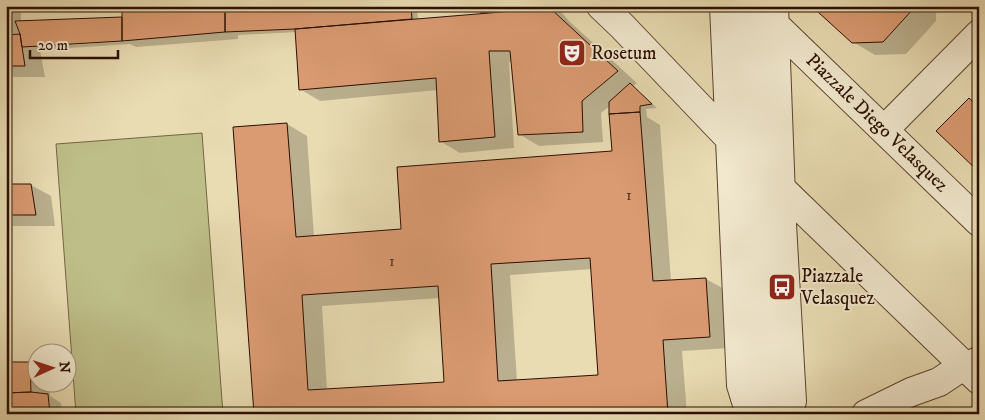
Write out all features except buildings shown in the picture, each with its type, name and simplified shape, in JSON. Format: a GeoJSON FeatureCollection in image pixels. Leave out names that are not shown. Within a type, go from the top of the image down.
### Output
{"type":"FeatureCollection","features":[{"type":"Feature","properties":{"kind":"street"},"geometry":{"type":"LineString","coordinates":[[601,6],[730,139],[974,369],[939,382],[915,403],[866,414]]}},
{"type":"Feature","properties":{"kind":"street"},"geometry":{"type":"LineString","coordinates":[[724,6],[741,385],[750,414]]}},
{"type":"Feature","properties":{"kind":"street"},"geometry":{"type":"LineString","coordinates":[[749,6],[768,414]]}},
{"type":"Feature","properties":{"kind":"street","name":"Piazzale Diego Velasquez"},"geometry":{"type":"LineString","coordinates":[[768,12],[884,130],[979,222]]}},
{"type":"Feature","properties":{"kind":"street","name":"Piazzale Diego Velasquez"},"geometry":{"type":"LineString","coordinates":[[768,12],[782,189],[792,401],[787,414]]}},
{"type":"Feature","properties":{"kind":"street"},"geometry":{"type":"LineString","coordinates":[[884,130],[979,34]]}},
{"type":"Feature","properties":{"kind":"green space"},"geometry":{"type":"Polygon","coordinates":[[[202,133],[223,414],[76,414],[74,392],[78,392],[78,342],[71,342],[56,144],[202,133]]]}},
{"type":"Feature","properties":{"kind":"place","name":"Rosetum"},"geometry":{"type":"Point","coordinates":[572,53]}},
{"type":"Feature","properties":{"kind":"place","name":"Piazzale Velasquez"},"geometry":{"type":"Point","coordinates":[782,287]}}]}
